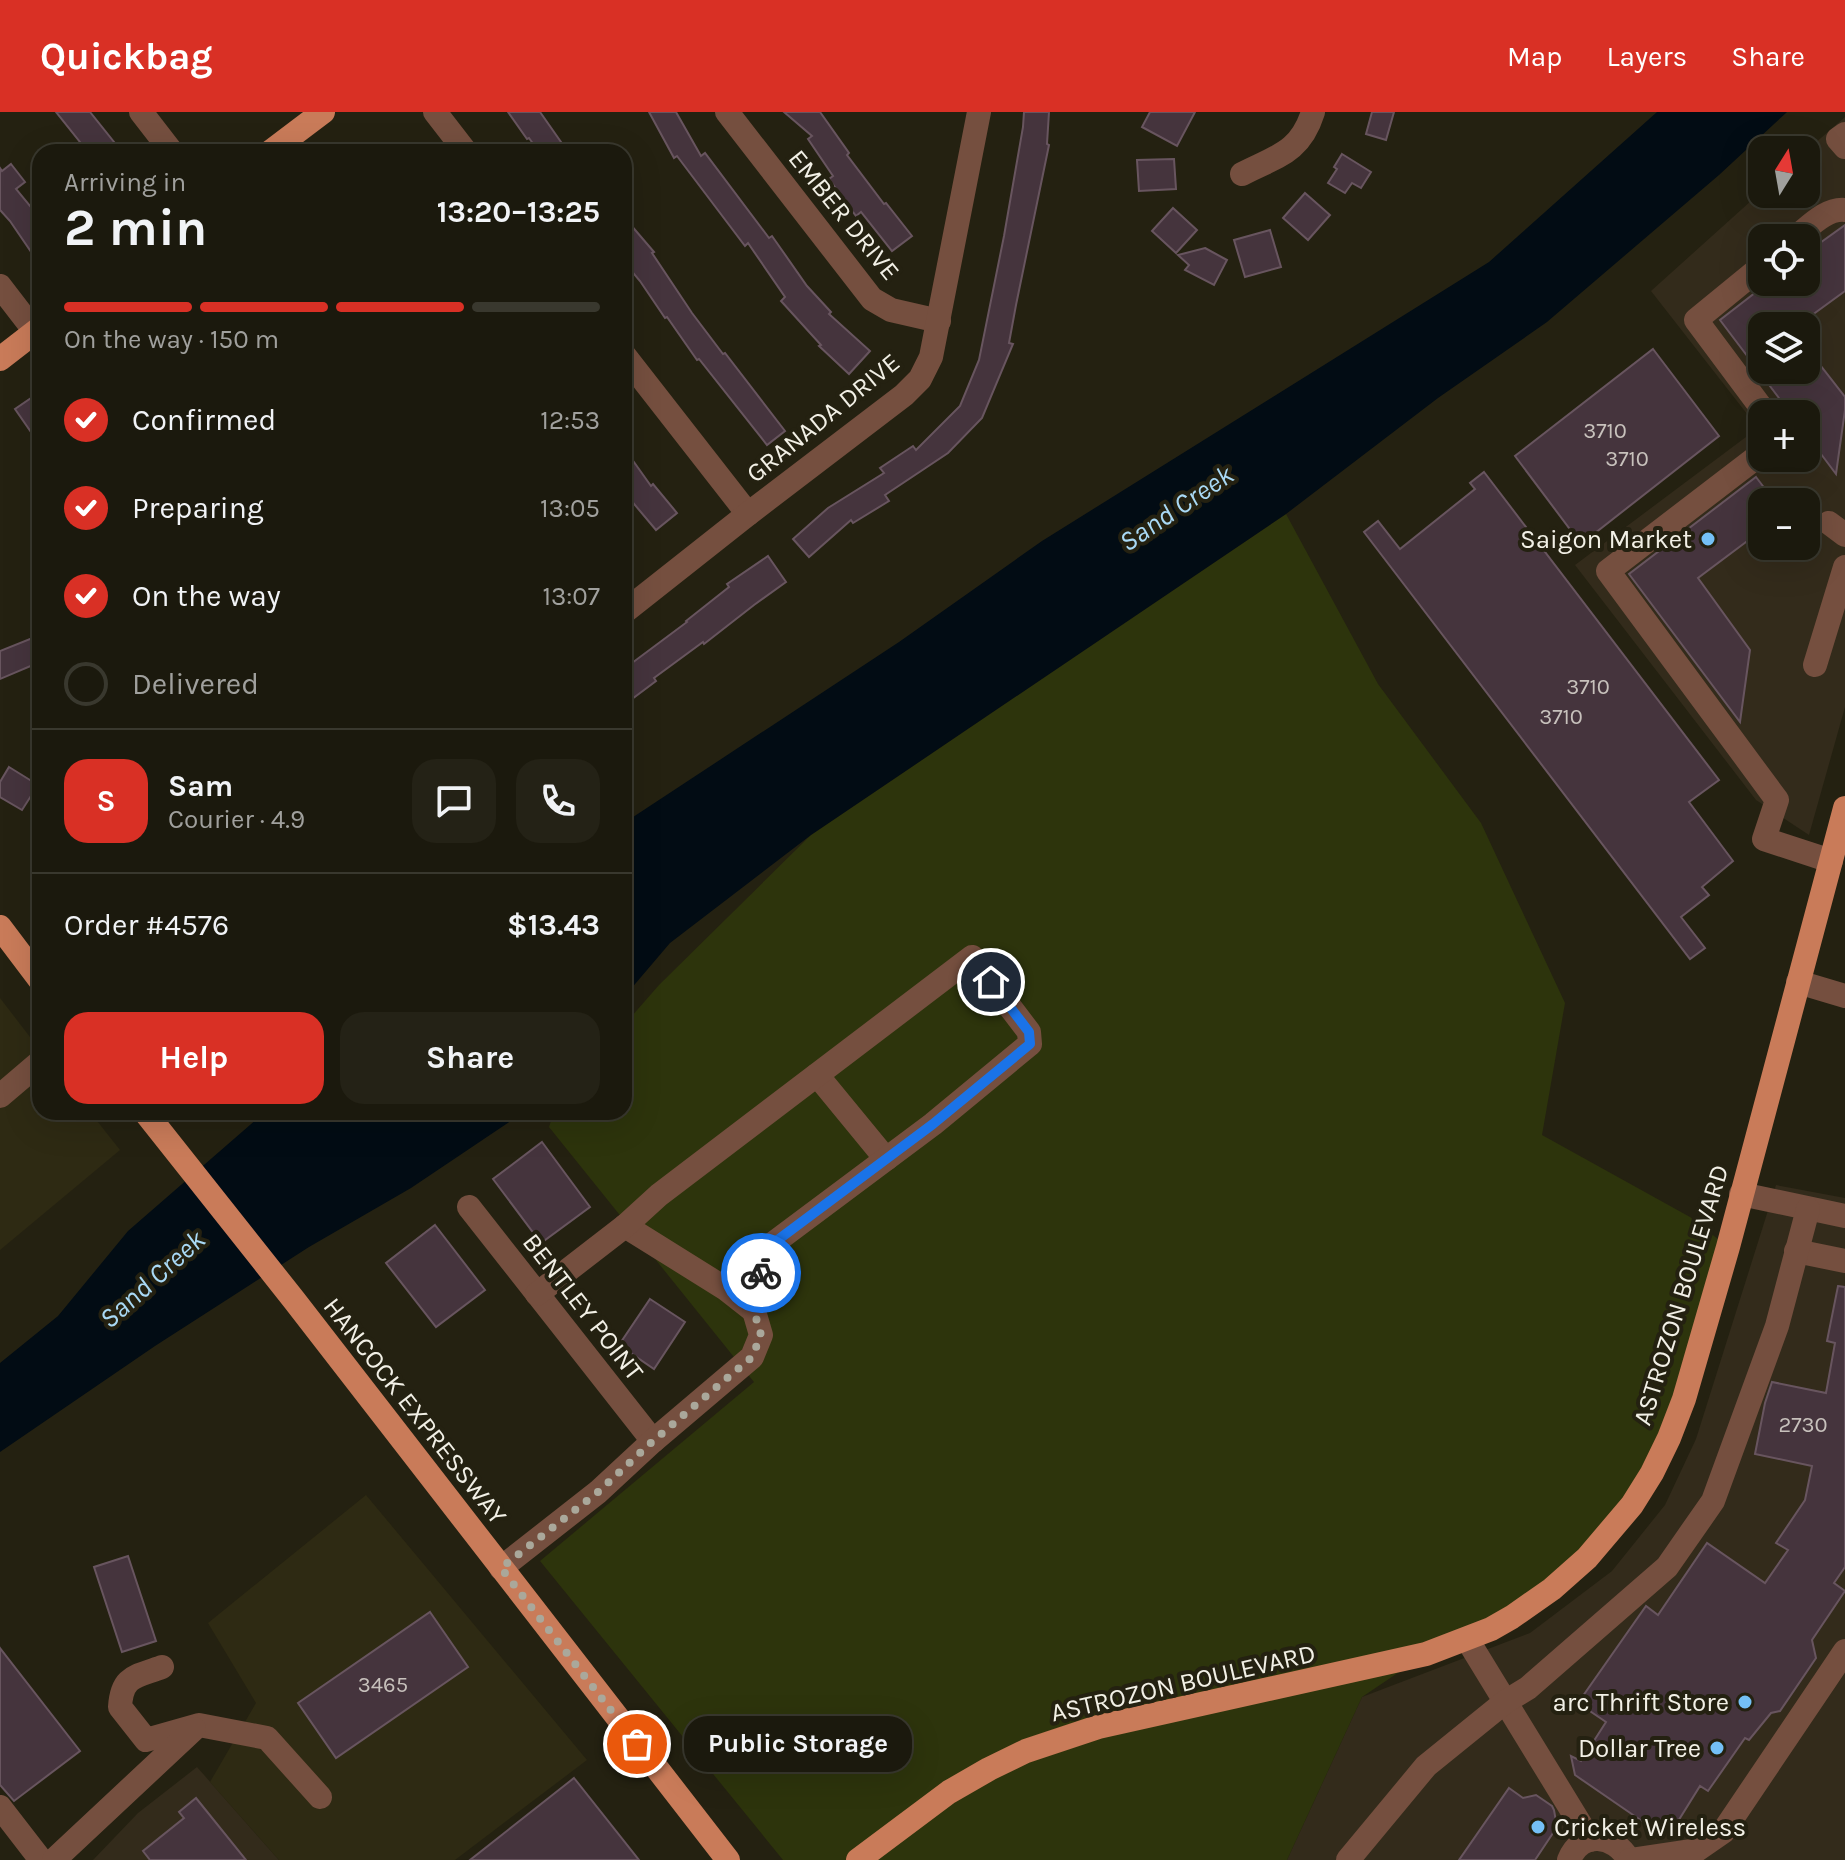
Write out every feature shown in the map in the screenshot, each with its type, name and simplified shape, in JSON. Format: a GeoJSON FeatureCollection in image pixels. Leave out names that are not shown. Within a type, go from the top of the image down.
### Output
{"type":"FeatureCollection","features":[{"type":"Feature","properties":{"kind":"main road"},"geometry":{"type":"LineString","coordinates":[[281,144],[323,112]]}},
{"type":"Feature","properties":{"kind":"main road"},"geometry":{"type":"LineString","coordinates":[[0,359],[32,336]]}},
{"type":"Feature","properties":{"kind":"main road","name":"ASTROZON BOULEVARD"},"geometry":{"type":"LineString","coordinates":[[858,1860],[949,1792],[1026,1751],[1098,1727],[1426,1654],[1491,1629],[1512,1617],[1552,1589],[1587,1558],[1632,1505],[1652,1473],[1684,1399],[1845,808]]}},
{"type":"Feature","properties":{"kind":"main road"},"geometry":{"type":"LineString","coordinates":[[0,927],[32,969]]}},
{"type":"Feature","properties":{"kind":"main road","name":"HANCOCK EXPRESSWAY"},"geometry":{"type":"LineString","coordinates":[[151,1120],[728,1860]]}},
{"type":"Feature","properties":{"kind":"street"},"geometry":{"type":"LineString","coordinates":[[141,112],[166,144]]}},
{"type":"Feature","properties":{"kind":"street"},"geometry":{"type":"LineString","coordinates":[[435,112],[460,144]]}},
{"type":"Feature","properties":{"kind":"street","name":"EMBER DRIVE"},"geometry":{"type":"LineString","coordinates":[[727,112],[872,299],[891,310],[939,321]]}},
{"type":"Feature","properties":{"kind":"street","name":"GRANADA DRIVE"},"geometry":{"type":"LineString","coordinates":[[632,606],[904,395],[920,379],[931,357],[939,321],[979,112]]}},
{"type":"Feature","properties":{"kind":"street"},"geometry":{"type":"LineString","coordinates":[[1242,174],[1293,149],[1309,126],[1313,112]]}},
{"type":"Feature","properties":{"kind":"street"},"geometry":{"type":"LineString","coordinates":[[1845,134],[1838,139],[1845,147]]}},
{"type":"Feature","properties":{"kind":"street"},"geometry":{"type":"LineString","coordinates":[[1812,224],[1838,209],[1845,210]]}},
{"type":"Feature","properties":{"kind":"street"},"geometry":{"type":"LineString","coordinates":[[1748,277],[1696,320],[1756,400]]}},
{"type":"Feature","properties":{"kind":"street"},"geometry":{"type":"LineString","coordinates":[[0,286],[32,325]]}},
{"type":"Feature","properties":{"kind":"street"},"geometry":{"type":"LineString","coordinates":[[632,365],[748,514]]}},
{"type":"Feature","properties":{"kind":"street"},"geometry":{"type":"LineString","coordinates":[[1748,464],[1608,571],[1777,800],[1764,839],[1831,861]]}},
{"type":"Feature","properties":{"kind":"street"},"geometry":{"type":"LineString","coordinates":[[1815,665],[1845,567]]}},
{"type":"Feature","properties":{"kind":"street"},"geometry":{"type":"LineString","coordinates":[[501,1568],[598,1492],[752,1357],[761,1335],[754,1311],[761,1271],[771,1245],[933,1124],[1030,1044],[1029,1032],[972,957],[659,1195],[625,1226],[537,1294]]}},
{"type":"Feature","properties":{"kind":"street"},"geometry":{"type":"LineString","coordinates":[[1798,982],[1845,996]]}},
{"type":"Feature","properties":{"kind":"street"},"geometry":{"type":"LineString","coordinates":[[0,1096],[32,1069]]}},
{"type":"Feature","properties":{"kind":"street"},"geometry":{"type":"LineString","coordinates":[[817,1075],[886,1159]]}},
{"type":"Feature","properties":{"kind":"street"},"geometry":{"type":"LineString","coordinates":[[1741,1194],[1845,1216]]}},
{"type":"Feature","properties":{"kind":"street","name":"BENTLEY POINT"},"geometry":{"type":"LineString","coordinates":[[469,1207],[653,1441]]}},
{"type":"Feature","properties":{"kind":"street"},"geometry":{"type":"LineString","coordinates":[[1348,1860],[1426,1766],[1505,1702],[1528,1688],[1667,1567],[1713,1501],[1777,1326],[1808,1209]]}},
{"type":"Feature","properties":{"kind":"street"},"geometry":{"type":"LineString","coordinates":[[625,1226],[726,1289],[754,1311]]}},
{"type":"Feature","properties":{"kind":"street"},"geometry":{"type":"LineString","coordinates":[[1796,1251],[1845,1261]]}},
{"type":"Feature","properties":{"kind":"street"},"geometry":{"type":"LineString","coordinates":[[1467,1639],[1590,1840]]}},
{"type":"Feature","properties":{"kind":"street"},"geometry":{"type":"LineString","coordinates":[[1569,1860],[1580,1844],[1590,1840],[1605,1839],[1615,1843],[1629,1860],[1697,1850],[1723,1832],[1845,1651]]}},
{"type":"Feature","properties":{"kind":"street"},"geometry":{"type":"LineString","coordinates":[[162,1667],[129,1679],[121,1691],[120,1707],[146,1740],[199,1725],[267,1738],[320,1797]]}},
{"type":"Feature","properties":{"kind":"street"},"geometry":{"type":"LineString","coordinates":[[54,1860],[199,1725]]}},
{"type":"Feature","properties":{"kind":"street"},"geometry":{"type":"LineString","coordinates":[[0,1807],[41,1860]]}},
{"type":"Feature","properties":{"kind":"shaded area"},"geometry":{"type":"Polygon","coordinates":[[[1845,117],[1845,707],[1809,835],[1756,800],[1575,565],[1748,435],[1748,472],[1820,472],[1820,400],[1748,400],[1748,415],[1651,291],[1748,204],[1748,208],[1820,208],[1820,139],[1845,117]]]}},
{"type":"Feature","properties":{"kind":"shaded area"},"geometry":{"type":"Polygon","coordinates":[[[0,998],[32,1040],[32,1120],[96,1120],[120,1150],[0,1250],[0,998]]]}},
{"type":"Feature","properties":{"kind":"shaded area"},"geometry":{"type":"Polygon","coordinates":[[[1776,1185],[1845,1198],[1845,1860],[1287,1860],[1362,1697],[1530,1633],[1612,1571],[1665,1505],[1696,1439],[1776,1185]]]}},
{"type":"Feature","properties":{"kind":"shaded area"},"geometry":{"type":"Polygon","coordinates":[[[366,1495],[587,1760],[455,1860],[279,1860],[210,1782],[256,1703],[208,1623],[366,1495]]]}},
{"type":"Feature","properties":{"kind":"shaded area"},"geometry":{"type":"Polygon","coordinates":[[[197,1767],[279,1860],[93,1860],[138,1813],[197,1767]]]}},
{"type":"Feature","properties":{"kind":"green space"},"geometry":{"type":"Polygon","coordinates":[[[1286,514],[1378,684],[1481,823],[1565,1003],[1542,1135],[1690,1217],[1728,1247],[1652,1473],[1587,1558],[1512,1617],[1426,1654],[1362,1697],[1287,1860],[783,1860],[540,1561],[754,1382],[549,1127],[551,1120],[632,1120],[632,1016],[659,985],[811,835],[1286,514]]]}},
{"type":"Feature","properties":{"kind":"water","name":"Sand Creek"},"geometry":{"type":"Polygon","coordinates":[[[1657,112],[1787,112],[1761,136],[1748,136],[1748,148],[1719,175],[1547,322],[1438,398],[1286,514],[811,835],[670,943],[632,988],[632,818],[899,642],[1042,541],[1489,262],[1657,112]]]}},
{"type":"Feature","properties":{"kind":"water","name":"Sand Creek"},"geometry":{"type":"Polygon","coordinates":[[[256,1120],[512,1120],[411,1188],[309,1247],[155,1346],[0,1452],[0,1363],[58,1316],[128,1231],[256,1120]]]}},
{"type":"Feature","properties":{"kind":"building"},"geometry":{"type":"Polygon","coordinates":[[[56,112],[90,112],[116,144],[82,144],[56,112]]]}},
{"type":"Feature","properties":{"kind":"building"},"geometry":{"type":"Polygon","coordinates":[[[508,112],[540,112],[562,144],[533,144],[508,112]]]}},
{"type":"Feature","properties":{"kind":"building"},"geometry":{"type":"Polygon","coordinates":[[[649,112],[676,112],[701,156],[705,153],[769,238],[772,236],[807,286],[831,312],[829,314],[870,351],[849,374],[819,346],[781,301],[785,297],[748,243],[745,246],[677,156],[674,158],[649,112]]]}},
{"type":"Feature","properties":{"kind":"building"},"geometry":{"type":"Polygon","coordinates":[[[784,112],[820,112],[849,153],[847,155],[912,236],[892,251],[861,212],[856,216],[829,179],[833,176],[808,139],[812,136],[784,112]]]}},
{"type":"Feature","properties":{"kind":"building"},"geometry":{"type":"Polygon","coordinates":[[[1024,112],[1049,112],[1049,145],[1009,343],[1013,344],[982,418],[948,453],[885,495],[889,501],[853,523],[851,520],[809,557],[793,539],[828,508],[884,473],[880,468],[913,446],[916,450],[960,406],[979,360],[1004,236],[1024,112]]]}},
{"type":"Feature","properties":{"kind":"building"},"geometry":{"type":"Polygon","coordinates":[[[1150,112],[1195,112],[1177,146],[1142,127],[1150,112]]]}},
{"type":"Feature","properties":{"kind":"building"},"geometry":{"type":"Polygon","coordinates":[[[1372,112],[1394,112],[1386,140],[1366,134],[1372,112]]]}},
{"type":"Feature","properties":{"kind":"building"},"geometry":{"type":"Polygon","coordinates":[[[1342,154],[1371,172],[1361,188],[1352,183],[1345,193],[1328,183],[1342,154]]]}},
{"type":"Feature","properties":{"kind":"building"},"geometry":{"type":"Polygon","coordinates":[[[1174,159],[1176,189],[1139,191],[1137,160],[1174,159]]]}},
{"type":"Feature","properties":{"kind":"building"},"geometry":{"type":"Polygon","coordinates":[[[11,164],[25,182],[16,189],[32,208],[32,253],[0,210],[0,168],[2,171],[11,164]]]}},
{"type":"Feature","properties":{"kind":"building"},"geometry":{"type":"Polygon","coordinates":[[[1305,193],[1330,215],[1308,240],[1283,218],[1305,193]]]}},
{"type":"Feature","properties":{"kind":"building"},"geometry":{"type":"Polygon","coordinates":[[[1173,208],[1197,230],[1176,253],[1152,231],[1173,208]]]}},
{"type":"Feature","properties":{"kind":"building"},"geometry":{"type":"Polygon","coordinates":[[[1845,225],[1845,291],[1816,312],[1748,312],[1748,357],[1720,320],[1751,296],[1820,296],[1820,243],[1845,225]]]}},
{"type":"Feature","properties":{"kind":"building"},"geometry":{"type":"Polygon","coordinates":[[[632,226],[654,252],[692,313],[785,431],[767,445],[697,360],[632,272],[632,226]]]}},
{"type":"Feature","properties":{"kind":"building"},"geometry":{"type":"Polygon","coordinates":[[[1270,230],[1281,267],[1245,277],[1234,240],[1270,230]]]}},
{"type":"Feature","properties":{"kind":"building"},"geometry":{"type":"Polygon","coordinates":[[[1205,248],[1227,260],[1214,285],[1185,270],[1189,265],[1178,255],[1205,248]]]}},
{"type":"Feature","properties":{"kind":"building"},"geometry":{"type":"Polygon","coordinates":[[[1653,349],[1719,436],[1581,544],[1515,456],[1653,349]]]}},
{"type":"Feature","properties":{"kind":"building"},"geometry":{"type":"Polygon","coordinates":[[[1820,365],[1845,397],[1836,474],[1820,453],[1820,400],[1780,400],[1768,384],[1820,384],[1820,365]]]}},
{"type":"Feature","properties":{"kind":"building"},"geometry":{"type":"Polygon","coordinates":[[[32,397],[32,433],[15,409],[32,397]]]}},
{"type":"Feature","properties":{"kind":"building"},"geometry":{"type":"Polygon","coordinates":[[[632,459],[651,486],[653,484],[677,513],[656,530],[632,502],[632,459]]]}},
{"type":"Feature","properties":{"kind":"building"},"geometry":{"type":"Polygon","coordinates":[[[1484,472],[1719,780],[1689,802],[1733,861],[1702,887],[1709,895],[1681,917],[1705,948],[1690,959],[1364,532],[1378,521],[1400,549],[1475,489],[1470,483],[1484,472]]]}},
{"type":"Feature","properties":{"kind":"building"},"geometry":{"type":"Polygon","coordinates":[[[1756,477],[1764,488],[1748,488],[1748,540],[1698,578],[1750,650],[1740,722],[1629,574],[1756,477]]]}},
{"type":"Feature","properties":{"kind":"building"},"geometry":{"type":"Polygon","coordinates":[[[768,556],[786,582],[654,678],[656,681],[632,699],[632,663],[687,622],[729,587],[727,584],[768,556]]]}},
{"type":"Feature","properties":{"kind":"building"},"geometry":{"type":"Polygon","coordinates":[[[32,638],[32,665],[0,679],[0,651],[32,638]]]}},
{"type":"Feature","properties":{"kind":"building"},"geometry":{"type":"Polygon","coordinates":[[[9,767],[32,781],[32,794],[22,810],[0,797],[0,782],[9,767]]]}},
{"type":"Feature","properties":{"kind":"building"},"geometry":{"type":"Polygon","coordinates":[[[542,1142],[590,1207],[541,1243],[493,1179],[542,1142]]]}},
{"type":"Feature","properties":{"kind":"building"},"geometry":{"type":"Polygon","coordinates":[[[435,1225],[485,1290],[436,1327],[386,1263],[435,1225]]]}},
{"type":"Feature","properties":{"kind":"building"},"geometry":{"type":"Polygon","coordinates":[[[1838,1286],[1845,1287],[1845,1567],[1834,1583],[1845,1591],[1812,1640],[1816,1658],[1780,1711],[1771,1713],[1749,1740],[1745,1738],[1708,1791],[1700,1786],[1675,1826],[1655,1830],[1575,1775],[1571,1756],[1581,1761],[1606,1722],[1578,1703],[1646,1606],[1658,1615],[1707,1543],[1765,1583],[1788,1550],[1776,1543],[1805,1500],[1812,1466],[1755,1454],[1772,1382],[1826,1393],[1835,1343],[1827,1341],[1838,1286]]]}},
{"type":"Feature","properties":{"kind":"building"},"geometry":{"type":"Polygon","coordinates":[[[650,1299],[685,1322],[654,1369],[619,1345],[650,1299]]]}},
{"type":"Feature","properties":{"kind":"building"},"geometry":{"type":"Polygon","coordinates":[[[128,1556],[156,1641],[122,1652],[94,1567],[128,1556]]]}},
{"type":"Feature","properties":{"kind":"building"},"geometry":{"type":"Polygon","coordinates":[[[430,1612],[468,1667],[336,1758],[298,1703],[430,1612]]]}},
{"type":"Feature","properties":{"kind":"building"},"geometry":{"type":"Polygon","coordinates":[[[0,1648],[80,1751],[14,1801],[0,1785],[0,1648]]]}},
{"type":"Feature","properties":{"kind":"building"},"geometry":{"type":"Polygon","coordinates":[[[574,1778],[639,1860],[470,1860],[574,1778]]]}},
{"type":"Feature","properties":{"kind":"building"},"geometry":{"type":"Polygon","coordinates":[[[1509,1788],[1523,1798],[1536,1795],[1554,1810],[1557,1827],[1535,1860],[1459,1860],[1509,1788]]]}},
{"type":"Feature","properties":{"kind":"building"},"geometry":{"type":"Polygon","coordinates":[[[196,1798],[246,1860],[150,1860],[143,1851],[184,1818],[179,1812],[196,1798]]]}},
{"type":"Feature","properties":{"kind":"way so far"},"geometry":{"type":"LineString","coordinates":[[637,1744],[501,1568],[598,1492],[752,1357],[761,1335],[754,1311],[761,1273]]}},
{"type":"Feature","properties":{"kind":"place","name":"Saigon Market"},"geometry":{"type":"Point","coordinates":[1708,539]}},
{"type":"Feature","properties":{"kind":"place","name":"arc Thrift Store"},"geometry":{"type":"Point","coordinates":[1745,1702]}},
{"type":"Feature","properties":{"kind":"place","name":"Public Storage"},"geometry":{"type":"Point","coordinates":[637,1744]}},
{"type":"Feature","properties":{"kind":"place","name":"Dollar Tree"},"geometry":{"type":"Point","coordinates":[1717,1748]}},
{"type":"Feature","properties":{"kind":"place","name":"Cricket Wireless"},"geometry":{"type":"Point","coordinates":[1538,1827]}},
{"type":"Feature","properties":{"kind":"route"},"geometry":{"type":"LineString","coordinates":[[761,1273],[771,1245],[933,1124],[1030,1044],[1029,1032],[991,982]]}}]}
